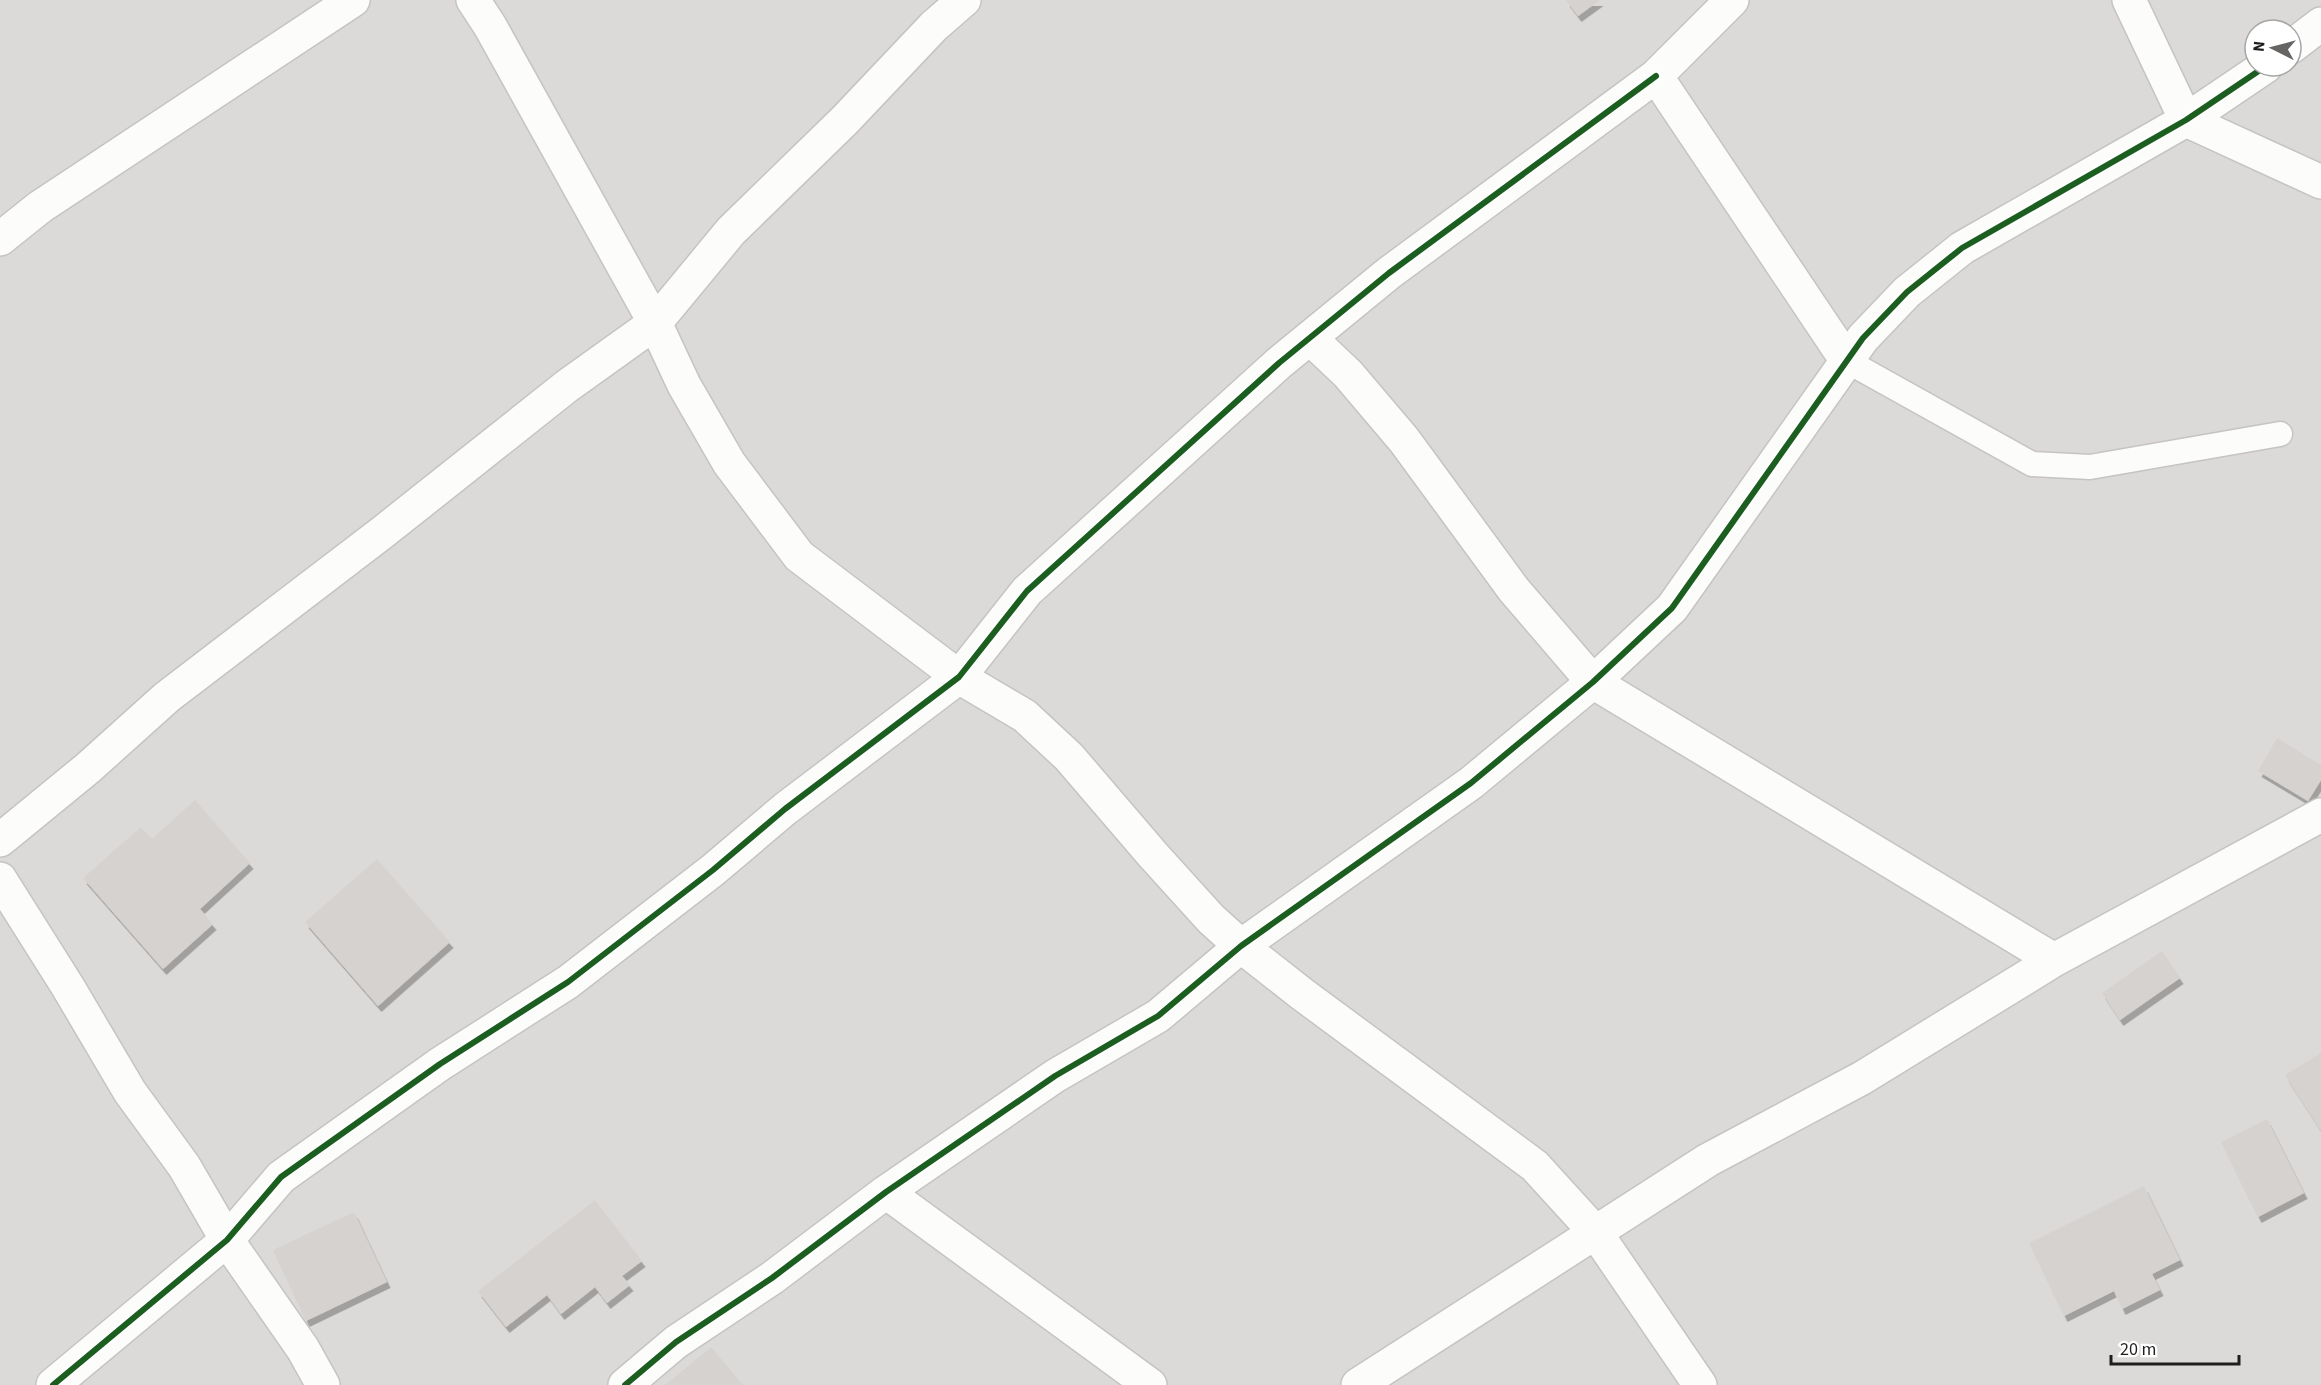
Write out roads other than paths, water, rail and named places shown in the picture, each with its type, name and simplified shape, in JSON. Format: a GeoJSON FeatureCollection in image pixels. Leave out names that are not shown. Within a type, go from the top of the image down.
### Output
{"type":"FeatureCollection","features":[{"type":"Feature","properties":{"kind":"street"},"geometry":{"type":"LineString","coordinates":[[0,239],[40,207],[353,0]]}},
{"type":"Feature","properties":{"kind":"street"},"geometry":{"type":"LineString","coordinates":[[473,0],[490,26],[655,322],[684,386],[729,463],[799,556],[958,677],[1025,716],[1069,757],[1161,863],[1212,919],[1241,946],[1302,994],[1535,1166],[1596,1233],[1700,1385]]}},
{"type":"Feature","properties":{"kind":"street"},"geometry":{"type":"LineString","coordinates":[[0,840],[88,768],[167,697],[383,532],[567,386],[655,322],[731,231],[845,120],[934,26],[964,0]]}},
{"type":"Feature","properties":{"kind":"street"},"geometry":{"type":"LineString","coordinates":[[53,1385],[227,1240],[281,1177],[440,1064],[568,982],[713,870],[785,809],[958,677],[1027,591],[1181,449],[1389,273],[1656,75],[1731,0]]}},
{"type":"Feature","properties":{"kind":"street"},"geometry":{"type":"LineString","coordinates":[[2129,0],[2186,120],[2321,182]]}},
{"type":"Feature","properties":{"kind":"street"},"geometry":{"type":"LineString","coordinates":[[2303,38],[2321,24]]}},
{"type":"Feature","properties":{"kind":"street"},"geometry":{"type":"LineString","coordinates":[[1656,75],[1847,361]]}},
{"type":"Feature","properties":{"kind":"street"},"geometry":{"type":"LineString","coordinates":[[625,1385],[676,1342],[772,1278],[886,1192],[1055,1076],[1158,1016],[1241,946],[1471,783],[1593,682],[1672,608],[1863,338],[1907,292],[1962,248],[2186,120],[2248,78]]}},
{"type":"Feature","properties":{"kind":"street"},"geometry":{"type":"LineString","coordinates":[[1310,338],[1348,374],[1404,440],[1514,590],[1593,682],[2054,960]]}},
{"type":"Feature","properties":{"kind":"street"},"geometry":{"type":"LineString","coordinates":[[1358,1385],[1708,1160],[1862,1078],[2054,960],[2321,815]]}},
{"type":"Feature","properties":{"kind":"street"},"geometry":{"type":"LineString","coordinates":[[0,879],[130,1092],[184,1166],[227,1240],[303,1349],[323,1385]]}},
{"type":"Feature","properties":{"kind":"street"},"geometry":{"type":"LineString","coordinates":[[886,1192],[1150,1385]]}},
{"type":"Feature","properties":{"kind":"lane"},"geometry":{"type":"LineString","coordinates":[[1847,361],[2032,464],[2090,467],[2280,434]]}}]}
